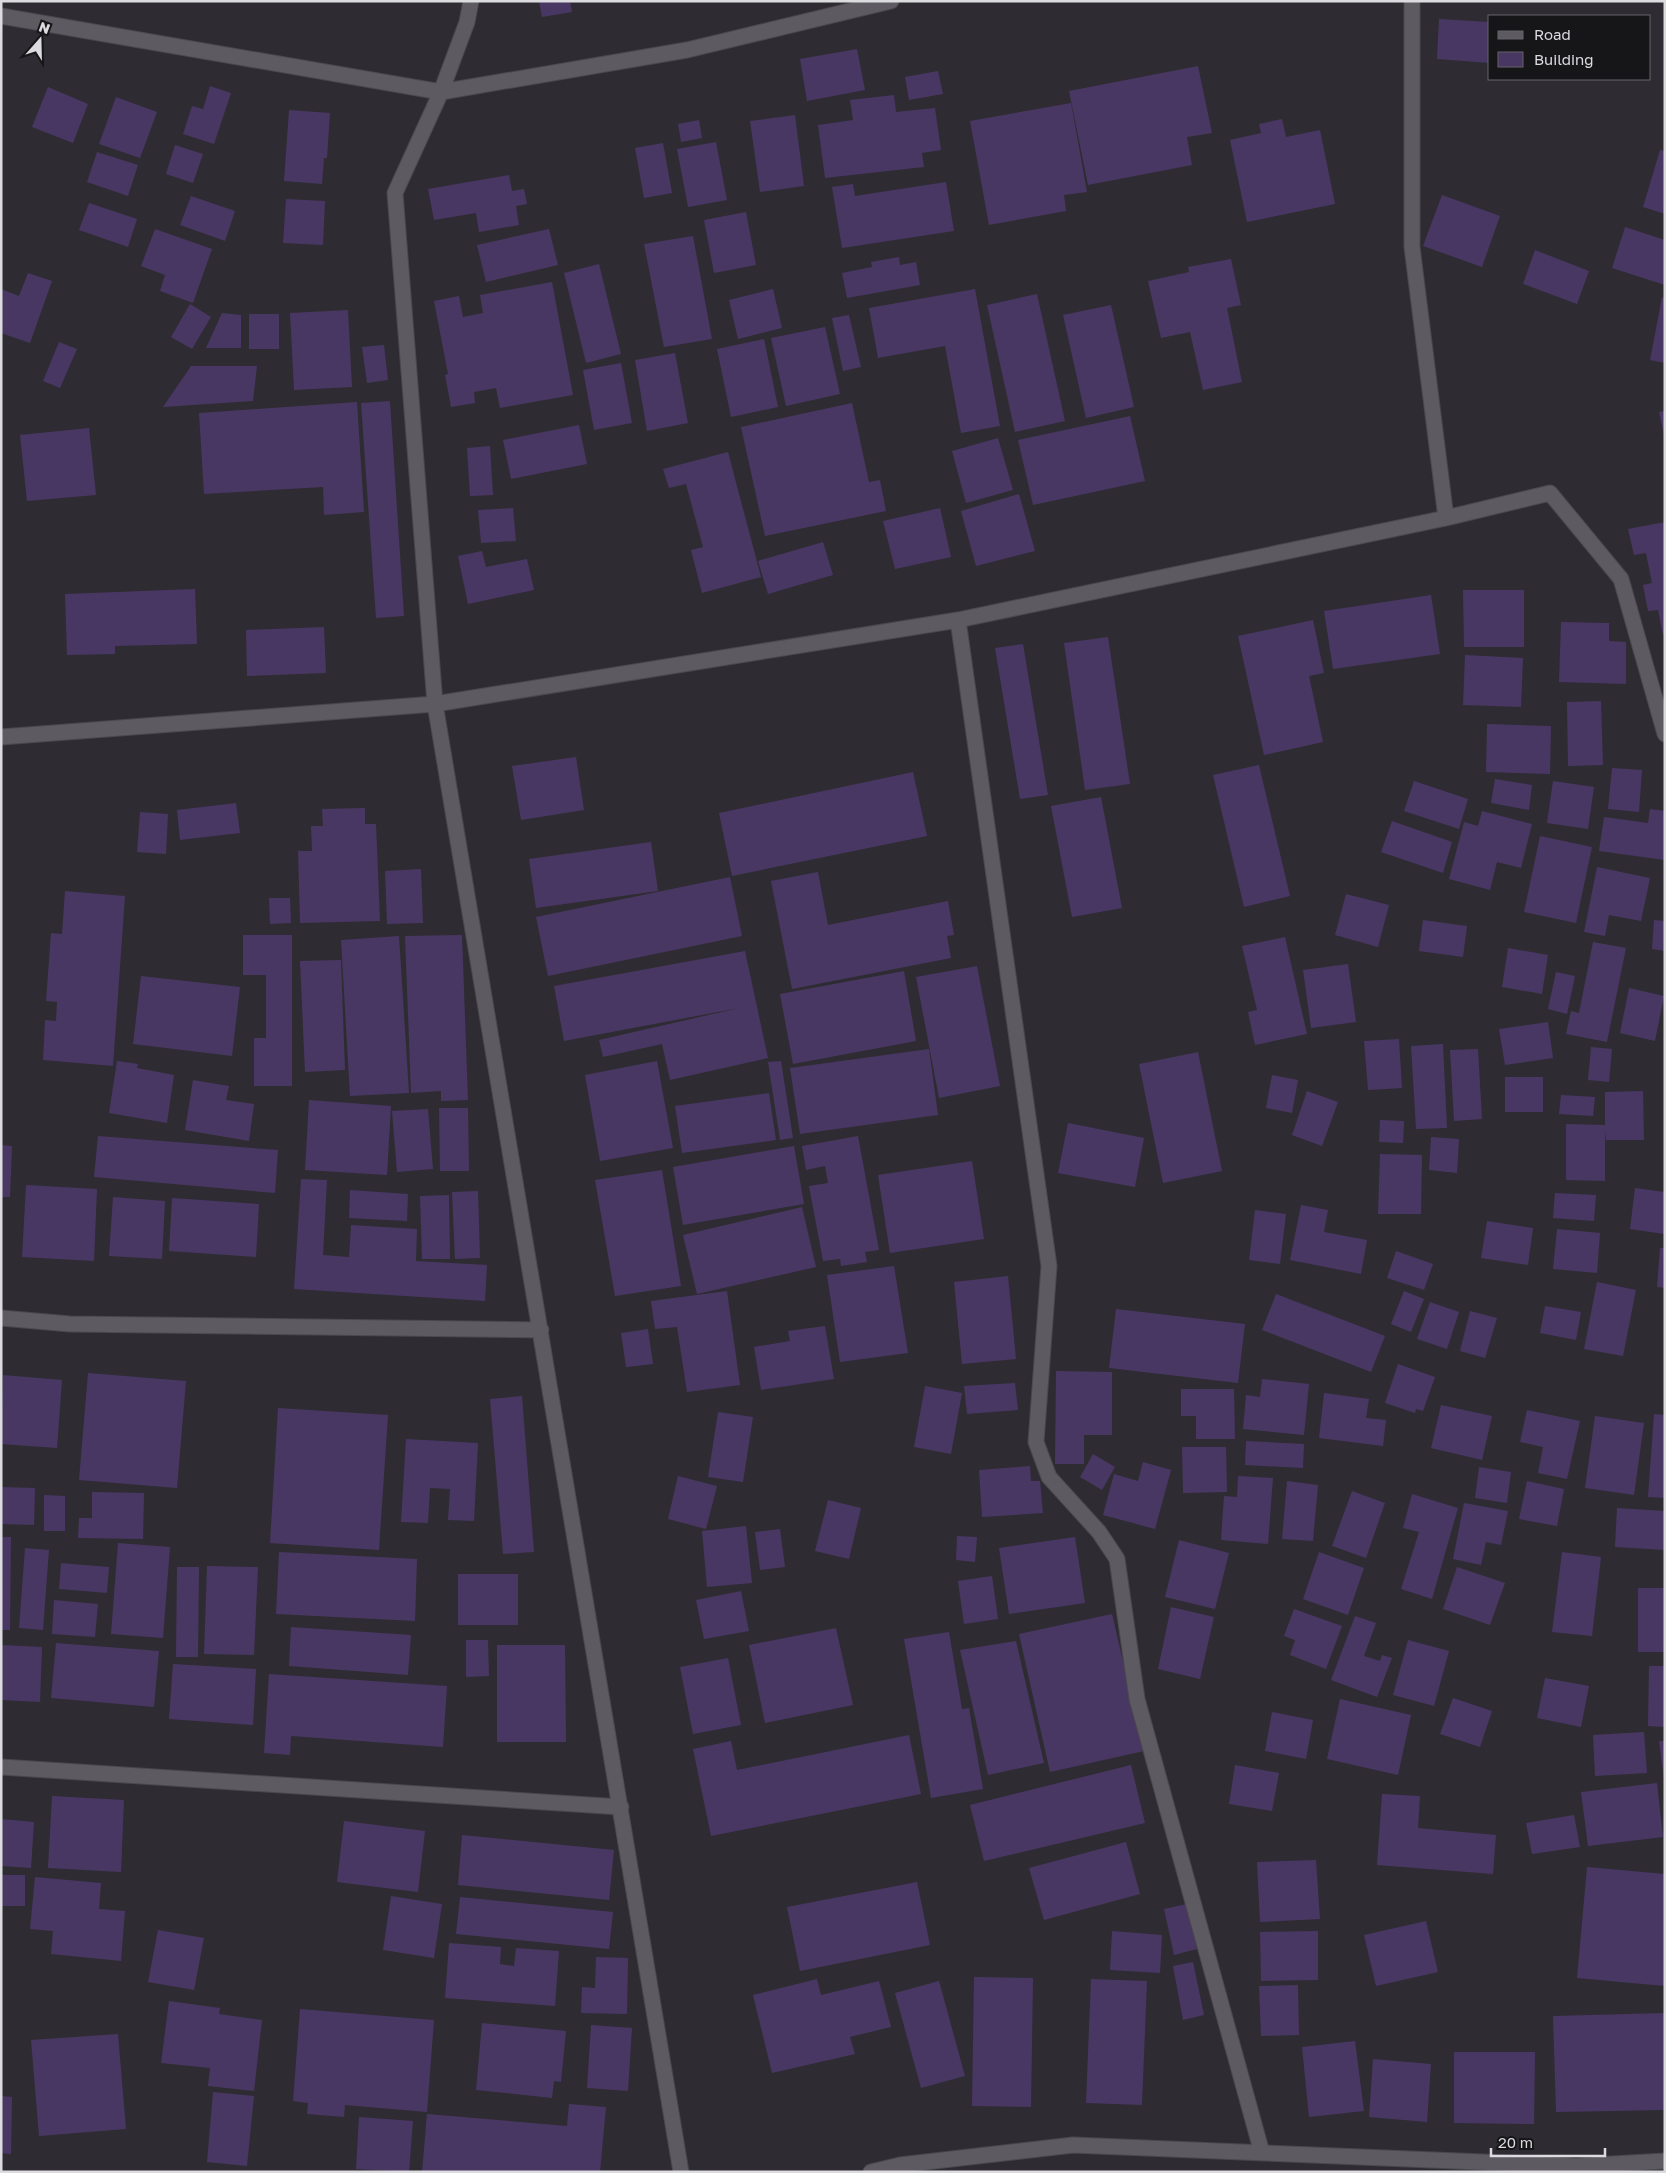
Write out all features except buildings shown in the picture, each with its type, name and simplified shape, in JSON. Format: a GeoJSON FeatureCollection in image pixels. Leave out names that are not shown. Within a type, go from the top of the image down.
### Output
{"type":"FeatureCollection","features":[{"type":"Feature","properties":{"kind":"street"},"geometry":{"type":"LineString","coordinates":[[471,1],[467,22],[441,92],[395,193],[436,704],[681,2172]]}},
{"type":"Feature","properties":{"kind":"street"},"geometry":{"type":"LineString","coordinates":[[1,16],[441,92],[686,50],[891,1]]}},
{"type":"Feature","properties":{"kind":"street"},"geometry":{"type":"LineString","coordinates":[[1412,1],[1412,247],[1446,518]]}},
{"type":"Feature","properties":{"kind":"street"},"geometry":{"type":"LineString","coordinates":[[1,737],[436,704],[958,620],[1446,518],[1550,493],[1621,579],[1665,734]]}},
{"type":"Feature","properties":{"kind":"street"},"geometry":{"type":"LineString","coordinates":[[958,620],[1049,1266],[1036,1442],[1049,1476],[1100,1532],[1116,1559],[1137,1699],[1262,2152]]}},
{"type":"Feature","properties":{"kind":"street"},"geometry":{"type":"LineString","coordinates":[[1,1318],[70,1324],[541,1330]]}},
{"type":"Feature","properties":{"kind":"street"},"geometry":{"type":"LineString","coordinates":[[1,1767],[621,1807]]}},
{"type":"Feature","properties":{"kind":"street"},"geometry":{"type":"LineString","coordinates":[[872,2172],[900,2165],[1073,2145],[1262,2152],[1577,2169],[1665,2161]]}}]}
